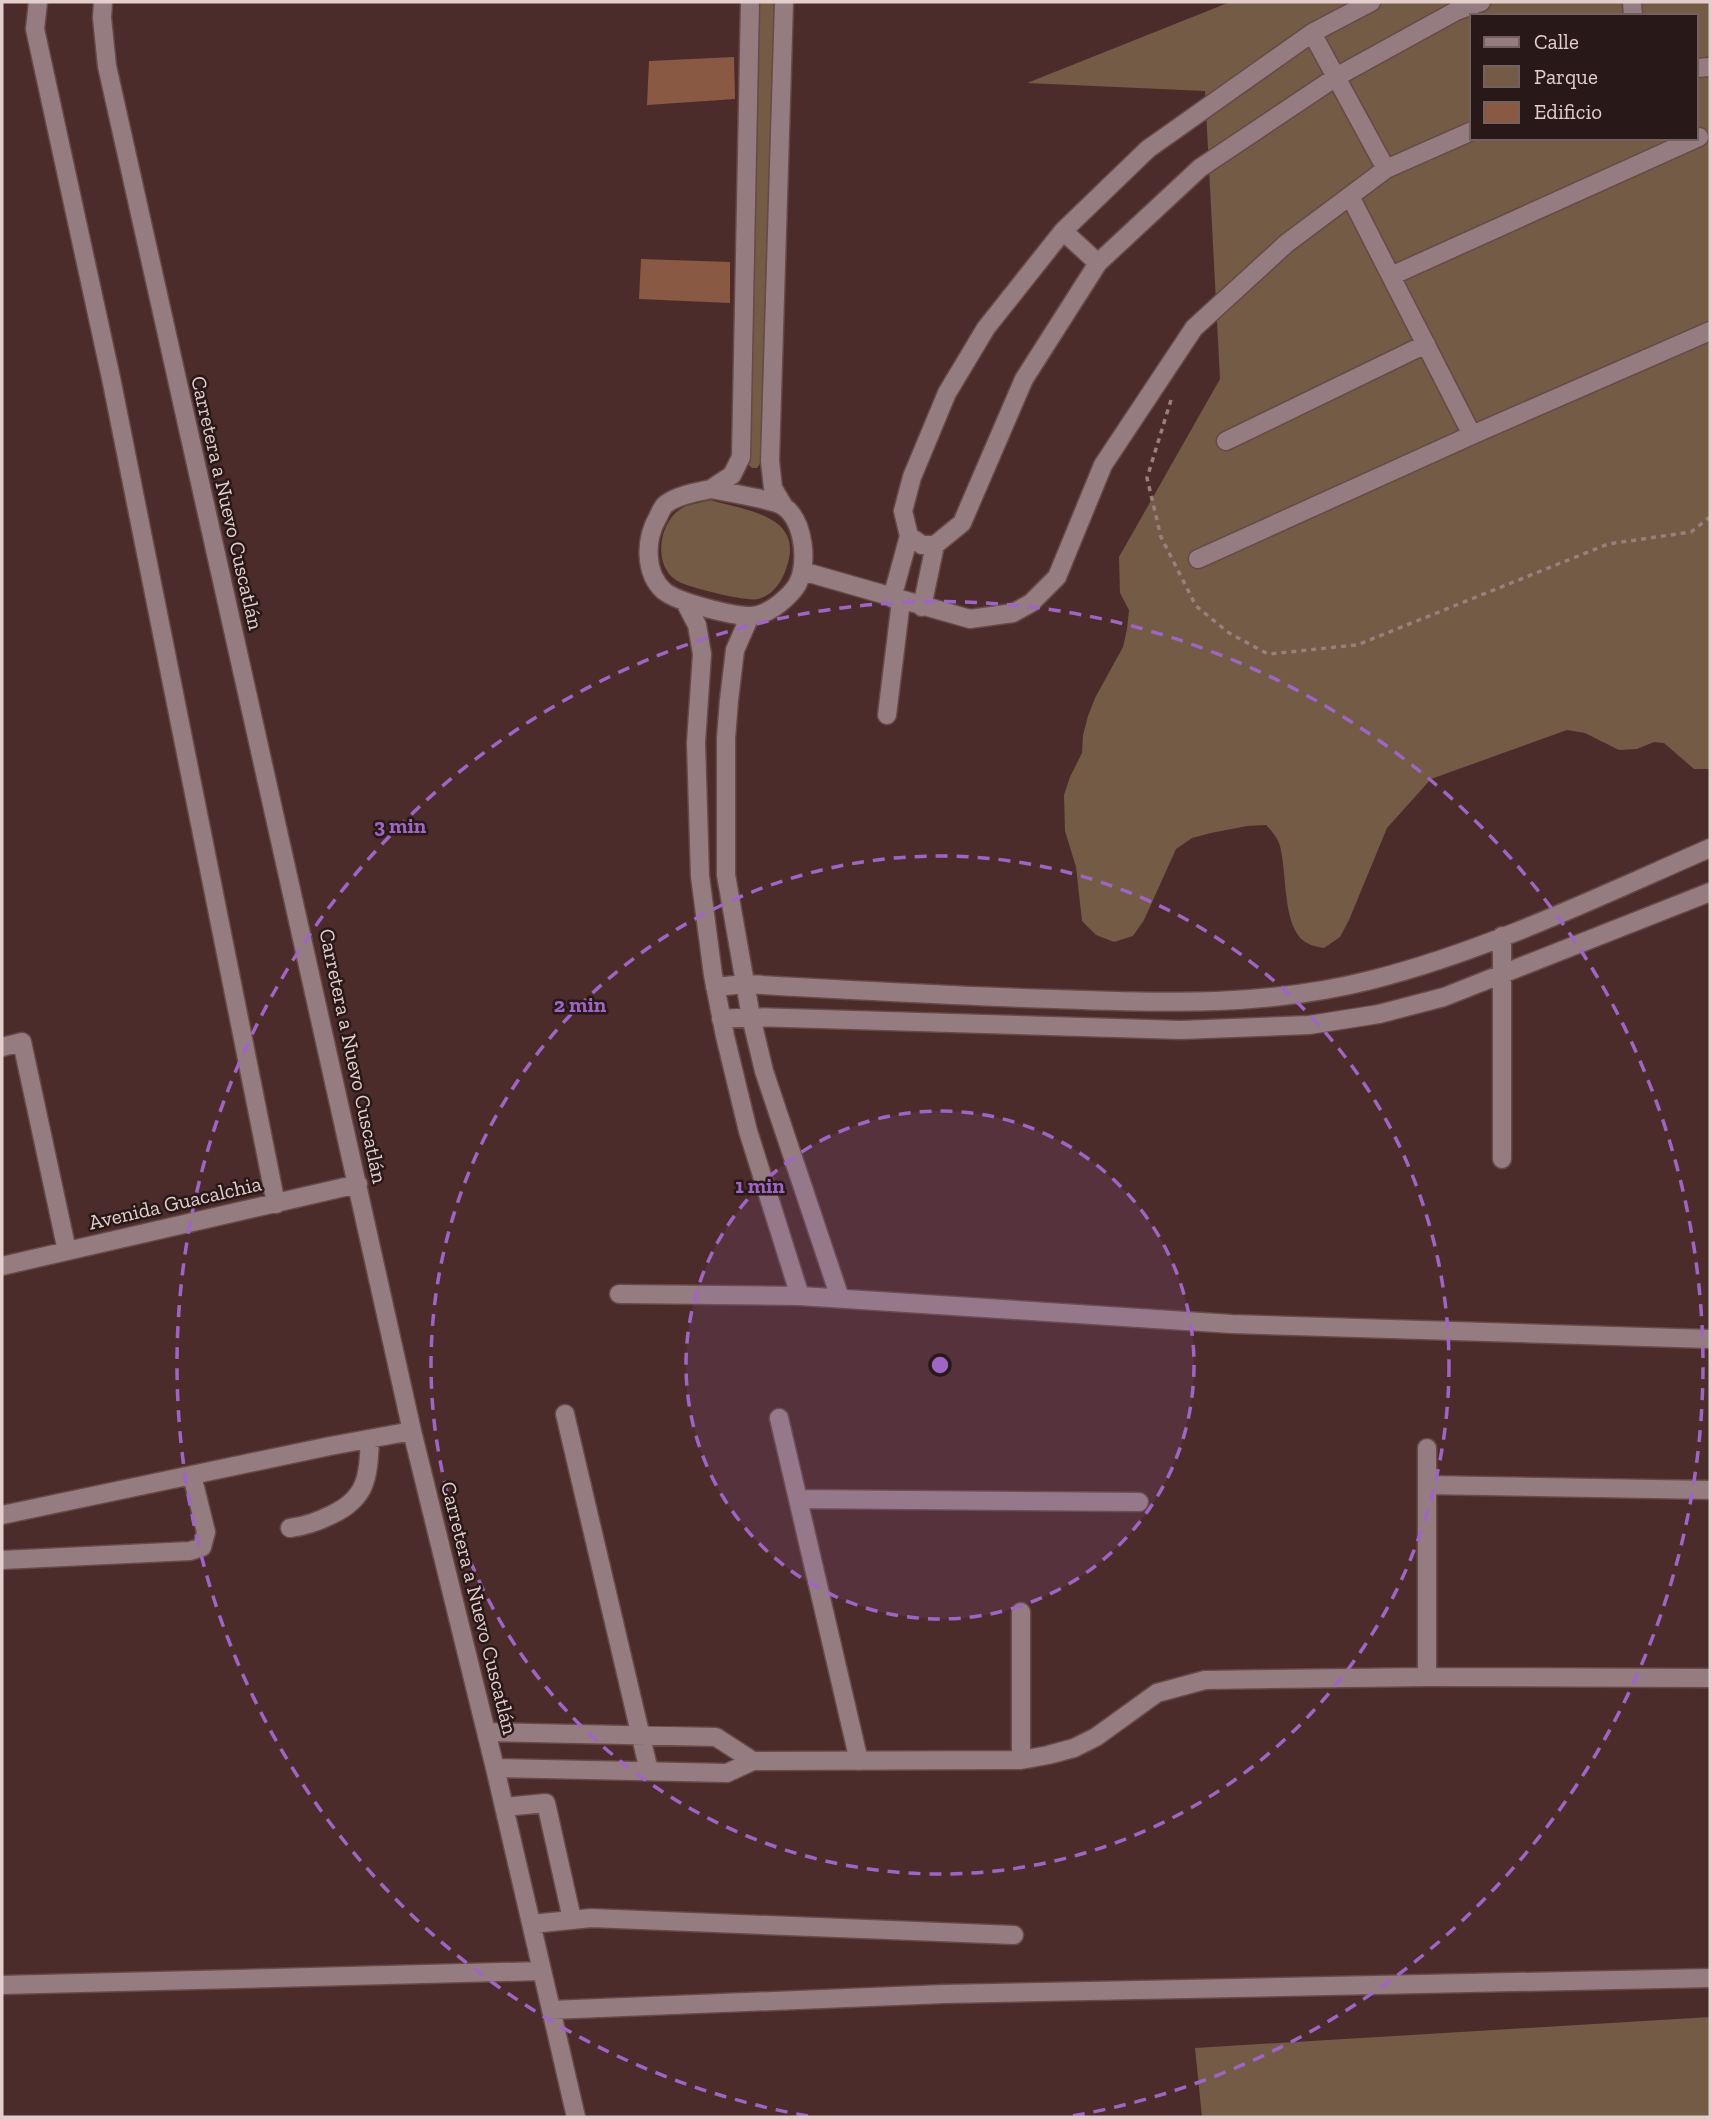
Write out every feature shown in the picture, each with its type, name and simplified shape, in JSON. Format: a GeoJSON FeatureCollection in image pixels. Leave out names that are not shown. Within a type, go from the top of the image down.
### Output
{"type":"FeatureCollection","features":[{"type":"Feature","properties":{"kind":"street"},"geometry":{"type":"LineString","coordinates":[[38,2],[35,29],[108,365],[276,1204]]}},
{"type":"Feature","properties":{"kind":"street","name":"Carretera a Nuevo Cuscatlán"},"geometry":{"type":"LineString","coordinates":[[103,2],[107,66],[230,624],[291,882],[412,1431],[495,1768],[576,2117]]}},
{"type":"Feature","properties":{"kind":"street"},"geometry":{"type":"LineString","coordinates":[[750,2],[741,457],[733,475],[711,489],[689,494],[665,505],[653,526],[648,550],[652,575],[663,590],[685,602],[750,616],[766,612],[778,605],[797,584],[802,571],[799,530],[773,488],[770,461],[784,2]]}},
{"type":"Feature","properties":{"kind":"street"},"geometry":{"type":"LineString","coordinates":[[887,715],[897,599],[909,536],[903,511],[912,477],[947,393],[986,328],[1063,231],[1148,149],[1312,33],[1371,2]]}},
{"type":"Feature","properties":{"kind":"street"},"geometry":{"type":"LineString","coordinates":[[922,607],[935,545],[962,523],[1024,379],[1098,263],[1200,168],[1336,77],[1456,11],[1481,2]]}},
{"type":"Feature","properties":{"kind":"street"},"geometry":{"type":"LineString","coordinates":[[1312,33],[1386,169]]}},
{"type":"Feature","properties":{"kind":"street"},"geometry":{"type":"LineString","coordinates":[[802,571],[970,619],[1013,613],[1031,603],[1057,577],[1103,465],[1194,328],[1287,243],[1386,169],[1470,132]]}},
{"type":"Feature","properties":{"kind":"street"},"geometry":{"type":"LineString","coordinates":[[1391,276],[1692,140]]}},
{"type":"Feature","properties":{"kind":"street"},"geometry":{"type":"LineString","coordinates":[[1350,196],[1472,435]]}},
{"type":"Feature","properties":{"kind":"street"},"geometry":{"type":"LineString","coordinates":[[1063,231],[1098,263]]}},
{"type":"Feature","properties":{"kind":"street"},"geometry":{"type":"LineString","coordinates":[[1198,559],[1710,331]]}},
{"type":"Feature","properties":{"kind":"street"},"geometry":{"type":"LineString","coordinates":[[1226,441],[1426,344]]}},
{"type":"Feature","properties":{"kind":"street"},"geometry":{"type":"LineString","coordinates":[[711,489],[783,505]]}},
{"type":"Feature","properties":{"kind":"street"},"geometry":{"type":"LineString","coordinates":[[909,536],[922,545],[935,545]]}},
{"type":"Feature","properties":{"kind":"street"},"geometry":{"type":"LineString","coordinates":[[685,602],[697,625],[702,654],[696,743],[700,876],[715,987],[748,1131],[800,1296]]}},
{"type":"Feature","properties":{"kind":"street"},"geometry":{"type":"LineString","coordinates":[[750,616],[735,650],[726,738],[726,875],[751,1017],[764,1071],[840,1298]]}},
{"type":"Feature","properties":{"kind":"street"},"geometry":{"type":"LineString","coordinates":[[715,987],[745,984],[1181,1003],[1236,1002],[1302,994],[1371,980],[1459,953],[1580,905],[1710,848]]}},
{"type":"Feature","properties":{"kind":"street"},"geometry":{"type":"LineString","coordinates":[[721,1020],[751,1017],[1077,1028],[1237,1030],[1309,1025],[1379,1014],[1444,997],[1710,892]]}},
{"type":"Feature","properties":{"kind":"street"},"geometry":{"type":"LineString","coordinates":[[1502,936],[1502,1159]]}},
{"type":"Feature","properties":{"kind":"street"},"geometry":{"type":"LineString","coordinates":[[2,1047],[22,1042],[67,1251]]}},
{"type":"Feature","properties":{"kind":"street","name":"Avenida Guacalchia"},"geometry":{"type":"LineString","coordinates":[[2,1266],[358,1184]]}},
{"type":"Feature","properties":{"kind":"street"},"geometry":{"type":"LineString","coordinates":[[619,1294],[800,1296],[1232,1324],[1710,1339]]}},
{"type":"Feature","properties":{"kind":"street"},"geometry":{"type":"LineString","coordinates":[[565,1414],[649,1771]]}},
{"type":"Feature","properties":{"kind":"street"},"geometry":{"type":"LineString","coordinates":[[779,1418],[859,1761]]}},
{"type":"Feature","properties":{"kind":"street"},"geometry":{"type":"LineString","coordinates":[[2,1515],[412,1431]]}},
{"type":"Feature","properties":{"kind":"street"},"geometry":{"type":"LineString","coordinates":[[290,1528],[309,1525],[348,1508],[360,1495],[368,1472],[370,1439]]}},
{"type":"Feature","properties":{"kind":"street"},"geometry":{"type":"LineString","coordinates":[[1427,1448],[1427,1677]]}},
{"type":"Feature","properties":{"kind":"street"},"geometry":{"type":"LineString","coordinates":[[2,1560],[190,1551],[202,1546],[206,1532],[191,1475]]}},
{"type":"Feature","properties":{"kind":"street"},"geometry":{"type":"LineString","coordinates":[[1427,1485],[1710,1490]]}},
{"type":"Feature","properties":{"kind":"street"},"geometry":{"type":"LineString","coordinates":[[798,1499],[1139,1502]]}},
{"type":"Feature","properties":{"kind":"street"},"geometry":{"type":"LineString","coordinates":[[1020,1612],[1021,1760]]}},
{"type":"Feature","properties":{"kind":"street"},"geometry":{"type":"LineString","coordinates":[[495,1768],[727,1773],[754,1761],[1021,1760],[1074,1748],[1096,1737],[1157,1693],[1205,1680],[1427,1677],[1710,1678]]}},
{"type":"Feature","properties":{"kind":"street"},"geometry":{"type":"LineString","coordinates":[[486,1732],[716,1737],[754,1761]]}},
{"type":"Feature","properties":{"kind":"street"},"geometry":{"type":"LineString","coordinates":[[504,1807],[546,1803],[572,1919]]}},
{"type":"Feature","properties":{"kind":"street"},"geometry":{"type":"LineString","coordinates":[[532,1924],[591,1918],[1014,1935]]}},
{"type":"Feature","properties":{"kind":"street"},"geometry":{"type":"LineString","coordinates":[[2,1985],[542,1970]]}},
{"type":"Feature","properties":{"kind":"street"},"geometry":{"type":"LineString","coordinates":[[551,2010],[944,1994],[1710,1978]]}},
{"type":"Feature","properties":{"kind":"path"},"geometry":{"type":"LineString","coordinates":[[1175,390],[1147,478],[1161,537],[1196,606],[1229,633],[1268,654],[1357,645],[1608,544],[1691,532],[1710,517]]}},
{"type":"Feature","properties":{"kind":"green space"},"geometry":{"type":"Polygon","coordinates":[[[760,2],[774,2],[760,464],[757,468],[752,468],[748,464],[760,2]]]}},
{"type":"Feature","properties":{"kind":"green space"},"geometry":{"type":"Polygon","coordinates":[[[1230,2],[1710,2],[1710,769],[1694,769],[1664,743],[1654,742],[1637,749],[1619,750],[1585,733],[1567,730],[1431,779],[1387,828],[1349,920],[1340,937],[1324,948],[1307,943],[1293,925],[1282,854],[1279,843],[1266,825],[1247,826],[1192,838],[1176,849],[1144,920],[1133,936],[1114,942],[1096,935],[1082,921],[1076,867],[1065,831],[1064,795],[1082,753],[1088,716],[1123,647],[1127,629],[1129,610],[1120,593],[1119,557],[1220,379],[1205,91],[1027,83],[1230,2]]]}},
{"type":"Feature","properties":{"kind":"green space"},"geometry":{"type":"Polygon","coordinates":[[[710,500],[769,518],[780,526],[788,537],[790,551],[786,569],[779,584],[768,595],[752,599],[703,590],[676,580],[664,565],[661,545],[672,516],[682,508],[710,500]]]}},
{"type":"Feature","properties":{"kind":"green space"},"geometry":{"type":"Polygon","coordinates":[[[1710,2017],[1710,2117],[1202,2117],[1195,2048],[1710,2017]]]}},
{"type":"Feature","properties":{"kind":"building"},"geometry":{"type":"Polygon","coordinates":[[[734,57],[735,99],[647,105],[649,61],[734,57]]]}},
{"type":"Feature","properties":{"kind":"building"},"geometry":{"type":"Polygon","coordinates":[[[641,259],[730,262],[730,303],[639,299],[641,259]]]}}]}
